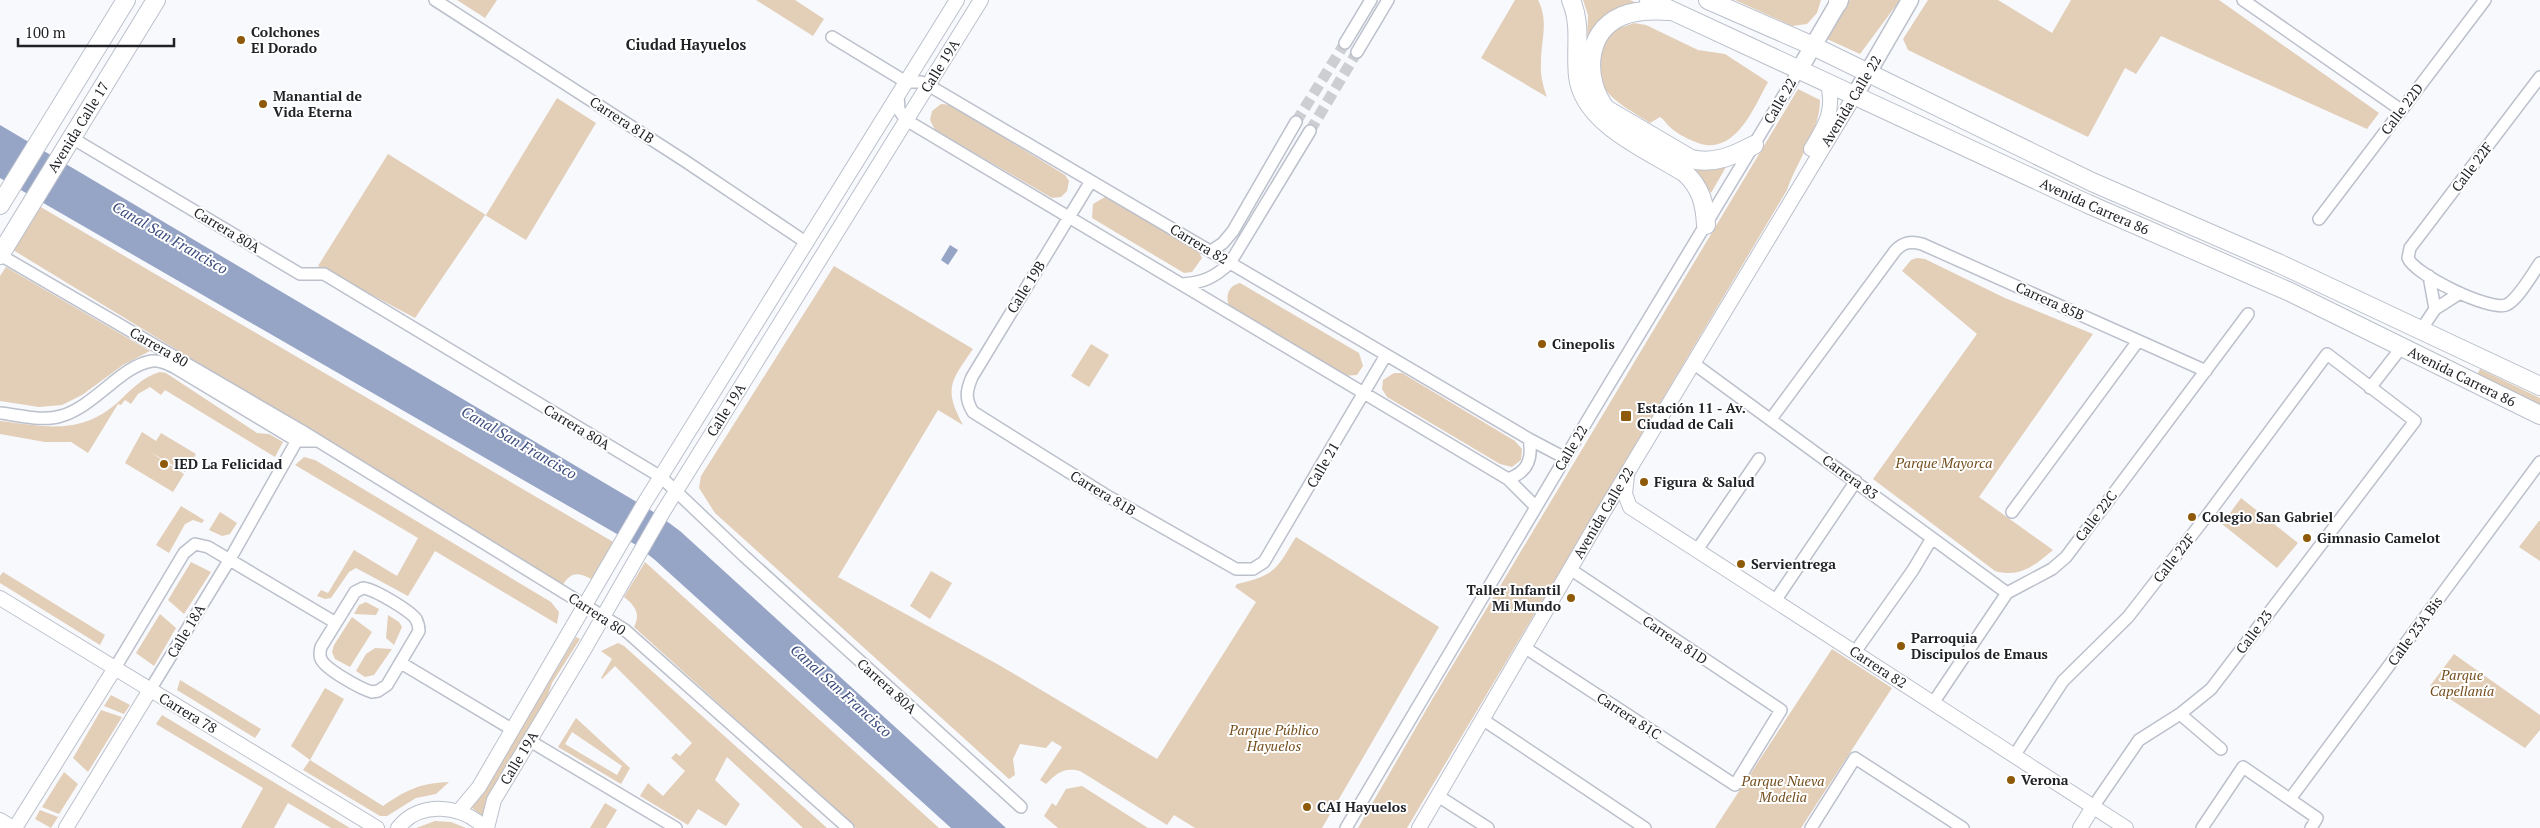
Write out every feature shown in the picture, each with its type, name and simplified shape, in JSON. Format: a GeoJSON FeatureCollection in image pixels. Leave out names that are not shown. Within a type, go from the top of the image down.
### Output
{"type":"FeatureCollection","features":[{"type":"Feature","properties":{"kind":"main road","name":"Avenida Calle 17"},"geometry":{"type":"LineString","coordinates":[[0,206],[126,0]]}},
{"type":"Feature","properties":{"kind":"main road","name":"Avenida Calle 17"},"geometry":{"type":"LineString","coordinates":[[0,255],[156,0]]}},
{"type":"Feature","properties":{"kind":"main road"},"geometry":{"type":"LineString","coordinates":[[1571,0],[1579,28],[1578,77],[1591,109],[1622,134],[1685,173],[1694,181],[1704,205],[1706,225]]}},
{"type":"Feature","properties":{"kind":"main road","name":"Avenida Carrera 86"},"geometry":{"type":"LineString","coordinates":[[1649,0],[2088,204],[2290,292],[2540,415]]}},
{"type":"Feature","properties":{"kind":"main road","name":"Avenida Carrera 86"},"geometry":{"type":"LineString","coordinates":[[1708,0],[1812,46],[2075,174],[2278,263],[2540,386]]}},
{"type":"Feature","properties":{"kind":"main road","name":"Avenida Calle 22"},"geometry":{"type":"LineString","coordinates":[[1855,95],[1910,0]]}},
{"type":"Feature","properties":{"kind":"main road"},"geometry":{"type":"LineString","coordinates":[[1799,70],[1838,1]]}},
{"type":"Feature","properties":{"kind":"main road"},"geometry":{"type":"LineString","coordinates":[[1672,11],[1638,12],[1624,15],[1616,19],[1602,32],[1591,56],[1590,75],[1594,90],[1600,100],[1606,109],[1691,159],[1705,162],[1732,156],[1754,145]]}},
{"type":"Feature","properties":{"kind":"street","name":"Carrera 81B"},"geometry":{"type":"LineString","coordinates":[[435,0],[685,161],[806,242]]}},
{"type":"Feature","properties":{"kind":"street","name":"Calle 19A"},"geometry":{"type":"LineString","coordinates":[[459,811],[480,787],[645,502],[958,0]]}},
{"type":"Feature","properties":{"kind":"street","name":"Calle 19A"},"geometry":{"type":"LineString","coordinates":[[486,828],[490,808],[604,616],[663,512],[981,0]]}},
{"type":"Feature","properties":{"kind":"street"},"geometry":{"type":"LineString","coordinates":[[1345,43],[1371,0]]}},
{"type":"Feature","properties":{"kind":"street"},"geometry":{"type":"LineString","coordinates":[[1357,52],[1388,0]]}},
{"type":"Feature","properties":{"kind":"street"},"geometry":{"type":"LineString","coordinates":[[2243,0],[2401,110]]}},
{"type":"Feature","properties":{"kind":"street","name":"Calle 22D"},"geometry":{"type":"LineString","coordinates":[[2319,219],[2485,0]]}},
{"type":"Feature","properties":{"kind":"street","name":"Carrera 82"},"geometry":{"type":"LineString","coordinates":[[832,37],[906,82],[928,84],[1529,439],[1565,458]]}},
{"type":"Feature","properties":{"kind":"street","name":"Calle 22"},"geometry":{"type":"LineString","coordinates":[[1346,828],[1565,458],[1799,70]]}},
{"type":"Feature","properties":{"kind":"street","name":"Calle 22F"},"geometry":{"type":"LineString","coordinates":[[2428,276],[2414,266],[2408,258],[2410,248],[2540,78]]}},
{"type":"Feature","properties":{"kind":"street","name":"Avenida Calle 22"},"geometry":{"type":"LineString","coordinates":[[1791,200],[1805,160],[1828,120],[1832,101],[1827,82]]}},
{"type":"Feature","properties":{"kind":"street","name":"Avenida Calle 22"},"geometry":{"type":"LineString","coordinates":[[1419,828],[1629,469],[1855,95]]}},
{"type":"Feature","properties":{"kind":"street"},"geometry":{"type":"LineString","coordinates":[[898,96],[899,110],[906,120],[1508,479],[1536,507]]}},
{"type":"Feature","properties":{"kind":"street"},"geometry":{"type":"LineString","coordinates":[[1211,251],[1223,243],[1233,231],[1296,122]]}},
{"type":"Feature","properties":{"kind":"street"},"geometry":{"type":"LineString","coordinates":[[1182,284],[1207,280],[1217,275],[1230,263],[1310,131]]}},
{"type":"Feature","properties":{"kind":"street","name":"Carrera 80A"},"geometry":{"type":"LineString","coordinates":[[69,143],[300,274],[324,274],[661,477],[677,490],[744,556],[1021,807]]}},
{"type":"Feature","properties":{"kind":"street","name":"Calle 19B"},"geometry":{"type":"LineString","coordinates":[[966,395],[972,377],[1091,181]]}},
{"type":"Feature","properties":{"kind":"street","name":"Carrera 85B"},"geometry":{"type":"LineString","coordinates":[[1771,419],[1895,251],[1905,243],[1922,244],[2206,370]]}},
{"type":"Feature","properties":{"kind":"street","name":"Carrera 80"},"geometry":{"type":"LineString","coordinates":[[0,255],[300,436]]}},
{"type":"Feature","properties":{"kind":"street"},"geometry":{"type":"LineString","coordinates":[[2428,276],[2460,293],[2494,305],[2507,304],[2515,297],[2540,263]]}},
{"type":"Feature","properties":{"kind":"street"},"geometry":{"type":"LineString","coordinates":[[2428,276],[2435,309]]}},
{"type":"Feature","properties":{"kind":"street"},"geometry":{"type":"LineString","coordinates":[[2421,330],[2435,309],[2460,293]]}},
{"type":"Feature","properties":{"kind":"street","name":"Calle 22C"},"geometry":{"type":"LineString","coordinates":[[1933,703],[2007,593],[2052,569],[2066,557],[2248,314]]}},
{"type":"Feature","properties":{"kind":"street"},"geometry":{"type":"LineString","coordinates":[[2012,512],[2138,341]]}},
{"type":"Feature","properties":{"kind":"street"},"geometry":{"type":"LineString","coordinates":[[2370,388],[2401,348]]}},
{"type":"Feature","properties":{"kind":"street","name":"Calle 22F"},"geometry":{"type":"LineString","coordinates":[[2014,756],[2063,681],[2128,617],[2209,513],[2326,354],[2370,388]]}},
{"type":"Feature","properties":{"kind":"street","name":"Calle 21"},"geometry":{"type":"LineString","coordinates":[[1253,569],[1264,562],[1386,355]]}},
{"type":"Feature","properties":{"kind":"street","name":"Carrera 80"},"geometry":{"type":"LineString","coordinates":[[0,413],[29,417],[62,416],[89,402],[131,370],[154,361],[174,367],[300,436],[316,442],[604,616],[640,643],[848,828]]}},
{"type":"Feature","properties":{"kind":"street","name":"Carrera 83"},"geometry":{"type":"LineString","coordinates":[[1693,363],[2007,593]]}},
{"type":"Feature","properties":{"kind":"street","name":"Calle 23"},"geometry":{"type":"LineString","coordinates":[[2080,828],[2139,740],[2180,714],[2211,689],[2415,421],[2370,388]]}},
{"type":"Feature","properties":{"kind":"street","name":"Carrera 81B"},"geometry":{"type":"LineString","coordinates":[[966,395],[973,412],[1104,494],[1236,570],[1253,569]]}},
{"type":"Feature","properties":{"kind":"street","name":"Calle 18A"},"geometry":{"type":"LineString","coordinates":[[66,828],[230,559],[300,436]]}},
{"type":"Feature","properties":{"kind":"street"},"geometry":{"type":"LineString","coordinates":[[1508,479],[1521,473],[1529,463],[1531,450],[1529,439]]}},
{"type":"Feature","properties":{"kind":"street"},"geometry":{"type":"LineString","coordinates":[[1697,550],[1759,459]]}},
{"type":"Feature","properties":{"kind":"street","name":"Calle 23A Bis"},"geometry":{"type":"LineString","coordinates":[[2290,799],[2540,462]]}},
{"type":"Feature","properties":{"kind":"street"},"geometry":{"type":"LineString","coordinates":[[1597,523],[1614,509],[1630,507],[1625,487],[1629,469]]}},
{"type":"Feature","properties":{"kind":"street"},"geometry":{"type":"LineString","coordinates":[[1775,600],[1856,482]]}},
{"type":"Feature","properties":{"kind":"street","name":"Carrera 82"},"geometry":{"type":"LineString","coordinates":[[1630,507],[2126,828]]}},
{"type":"Feature","properties":{"kind":"street"},"geometry":{"type":"LineString","coordinates":[[1855,652],[1913,570],[1932,538]]}},
{"type":"Feature","properties":{"kind":"street"},"geometry":{"type":"LineString","coordinates":[[0,820],[14,828],[188,547],[202,544],[336,623]]}},
{"type":"Feature","properties":{"kind":"street","name":"Carrera 81D"},"geometry":{"type":"LineString","coordinates":[[1570,569],[1781,710],[1734,785]]}},
{"type":"Feature","properties":{"kind":"street"},"geometry":{"type":"LineString","coordinates":[[363,588],[373,591],[410,614],[418,625],[417,637],[387,685],[378,691],[372,692],[328,667],[321,659],[321,646],[336,623],[355,592],[363,588]]}},
{"type":"Feature","properties":{"kind":"street","name":"Carrera 78"},"geometry":{"type":"LineString","coordinates":[[0,598],[377,828]]}},
{"type":"Feature","properties":{"kind":"street","name":"Carrera 81C"},"geometry":{"type":"LineString","coordinates":[[1524,647],[1734,785]]}},
{"type":"Feature","properties":{"kind":"street"},"geometry":{"type":"LineString","coordinates":[[401,662],[513,730]]}},
{"type":"Feature","properties":{"kind":"street"},"geometry":{"type":"LineString","coordinates":[[2180,714],[2221,749]]}},
{"type":"Feature","properties":{"kind":"street"},"geometry":{"type":"LineString","coordinates":[[1482,719],[1645,828]]}},
{"type":"Feature","properties":{"kind":"street"},"geometry":{"type":"LineString","coordinates":[[530,740],[676,828]]}},
{"type":"Feature","properties":{"kind":"street"},"geometry":{"type":"LineString","coordinates":[[1810,828],[1855,758],[1963,828]]}},
{"type":"Feature","properties":{"kind":"street"},"geometry":{"type":"LineString","coordinates":[[2202,828],[2243,767],[2290,799],[2314,823]]}},
{"type":"Feature","properties":{"kind":"street"},"geometry":{"type":"LineString","coordinates":[[1438,796],[1488,828]]}},
{"type":"Feature","properties":{"kind":"street"},"geometry":{"type":"LineString","coordinates":[[398,828],[413,815],[428,810],[444,808],[469,815],[486,828]]}},
{"type":"Feature","properties":{"kind":"green space"},"geometry":{"type":"Polygon","coordinates":[[[457,0],[497,0],[485,18],[457,0]]]}},
{"type":"Feature","properties":{"kind":"green space"},"geometry":{"type":"Polygon","coordinates":[[[756,0],[795,0],[824,19],[813,36],[756,0]]]}},
{"type":"Feature","properties":{"kind":"green space"},"geometry":{"type":"Polygon","coordinates":[[[1515,0],[1538,0],[1541,8],[1544,31],[1541,71],[1547,97],[1481,58],[1515,0]]]}},
{"type":"Feature","properties":{"kind":"green space"},"geometry":{"type":"Polygon","coordinates":[[[1583,0],[1630,0],[1637,3],[1619,9],[1607,17],[1587,44],[1588,15],[1583,0]]]}},
{"type":"Feature","properties":{"kind":"green space"},"geometry":{"type":"Polygon","coordinates":[[[1735,0],[1821,0],[1817,13],[1807,24],[1792,26],[1735,0]]]}},
{"type":"Feature","properties":{"kind":"green space"},"geometry":{"type":"Polygon","coordinates":[[[1850,0],[1900,0],[1860,54],[1827,39],[1850,0]]]}},
{"type":"Feature","properties":{"kind":"green space"},"geometry":{"type":"Polygon","coordinates":[[[1928,0],[1998,0],[2052,33],[2071,0],[2219,0],[2379,113],[2367,129],[2161,36],[2136,74],[2125,68],[2088,137],[1908,50],[1903,39],[1928,0]]]}},
{"type":"Feature","properties":{"kind":"green space"},"geometry":{"type":"Polygon","coordinates":[[[1617,23],[1623,27],[1634,23],[1646,25],[1698,50],[1725,54],[1768,82],[1740,129],[1731,138],[1720,144],[1707,145],[1681,135],[1660,117],[1650,123],[1612,97],[1599,80],[1597,57],[1617,23]]]}},
{"type":"Feature","properties":{"kind":"green space"},"geometry":{"type":"Polygon","coordinates":[[[1798,89],[1820,100],[1819,112],[1812,134],[1787,190],[1407,828],[1358,828],[1433,698],[1798,89]]]}},
{"type":"Feature","properties":{"kind":"green space"},"geometry":{"type":"Polygon","coordinates":[[[557,98],[596,123],[526,240],[485,215],[415,318],[318,266],[388,154],[486,215],[557,98]]]}},
{"type":"Feature","properties":{"kind":"green space"},"geometry":{"type":"Polygon","coordinates":[[[941,104],[951,105],[1065,175],[1069,181],[1067,191],[1061,197],[1052,198],[935,130],[930,120],[932,111],[941,104]]]}},
{"type":"Feature","properties":{"kind":"green space"},"geometry":{"type":"Polygon","coordinates":[[[1685,164],[1713,168],[1726,167],[1711,193],[1696,172],[1685,164]]]}},
{"type":"Feature","properties":{"kind":"green space"},"geometry":{"type":"Polygon","coordinates":[[[1105,197],[1198,250],[1202,258],[1192,272],[1184,273],[1092,218],[1093,204],[1105,197]]]}},
{"type":"Feature","properties":{"kind":"green space"},"geometry":{"type":"Polygon","coordinates":[[[39,206],[615,543],[593,580],[576,574],[569,577],[563,585],[13,250],[39,206]]]}},
{"type":"Feature","properties":{"kind":"green space","name":"Parque Mayorca"},"geometry":{"type":"Polygon","coordinates":[[[1917,258],[1925,259],[2005,298],[2093,334],[1979,497],[2053,550],[2033,566],[2019,572],[2004,573],[1995,571],[1873,479],[1977,334],[1902,271],[1911,260],[1917,258]]]}},
{"type":"Feature","properties":{"kind":"green space","name":"Parque Público Hayuelos"},"geometry":{"type":"Polygon","coordinates":[[[834,266],[973,349],[959,369],[952,385],[953,402],[963,425],[938,410],[838,577],[999,665],[1157,759],[1256,602],[1235,587],[1237,584],[1268,574],[1279,564],[1296,537],[1439,627],[1322,828],[1195,828],[1174,815],[1167,825],[1080,771],[1065,770],[1046,784],[1040,780],[1062,747],[1052,741],[1046,748],[1020,744],[1013,759],[1015,775],[1009,779],[715,513],[699,488],[701,476],[834,266]]]}},
{"type":"Feature","properties":{"kind":"green space"},"geometry":{"type":"Polygon","coordinates":[[[6,267],[150,351],[123,365],[82,395],[62,405],[39,407],[0,401],[0,276],[6,267]]]}},
{"type":"Feature","properties":{"kind":"green space"},"geometry":{"type":"Polygon","coordinates":[[[1240,283],[1359,353],[1363,366],[1357,375],[1343,376],[1230,308],[1228,293],[1232,287],[1240,283]]]}},
{"type":"Feature","properties":{"kind":"green space"},"geometry":{"type":"Polygon","coordinates":[[[1091,344],[1109,355],[1089,387],[1071,376],[1091,344]]]}},
{"type":"Feature","properties":{"kind":"green space"},"geometry":{"type":"Polygon","coordinates":[[[2480,369],[2540,398],[2540,405],[2477,375],[2480,369]]]}},
{"type":"Feature","properties":{"kind":"green space"},"geometry":{"type":"Polygon","coordinates":[[[160,372],[166,373],[257,433],[269,434],[283,442],[275,457],[165,390],[161,395],[150,387],[138,394],[131,404],[125,400],[121,405],[118,404],[88,453],[71,442],[45,442],[0,434],[0,421],[61,426],[75,425],[89,420],[117,403],[142,381],[160,372]]]}},
{"type":"Feature","properties":{"kind":"green space"},"geometry":{"type":"Polygon","coordinates":[[[1394,373],[1402,373],[1515,441],[1522,449],[1521,460],[1512,467],[1500,464],[1387,397],[1382,389],[1383,380],[1394,373]]]}},
{"type":"Feature","properties":{"kind":"green space"},"geometry":{"type":"Polygon","coordinates":[[[142,432],[156,441],[161,433],[196,454],[185,472],[150,452],[184,474],[173,492],[125,463],[142,432]]]}},
{"type":"Feature","properties":{"kind":"green space"},"geometry":{"type":"Polygon","coordinates":[[[304,457],[315,460],[551,602],[559,612],[557,624],[435,551],[408,596],[356,568],[349,572],[331,598],[325,599],[317,596],[321,590],[328,593],[354,550],[397,576],[418,538],[295,465],[304,457]]]}},
{"type":"Feature","properties":{"kind":"green space"},"geometry":{"type":"Polygon","coordinates":[[[2241,498],[2298,543],[2277,568],[2222,524],[2241,498]]]}},
{"type":"Feature","properties":{"kind":"green space"},"geometry":{"type":"Polygon","coordinates":[[[181,506],[204,520],[202,523],[193,520],[185,524],[169,553],[156,545],[181,506]]]}},
{"type":"Feature","properties":{"kind":"green space"},"geometry":{"type":"Polygon","coordinates":[[[220,512],[237,523],[230,534],[222,536],[209,530],[220,512]]]}},
{"type":"Feature","properties":{"kind":"green space"},"geometry":{"type":"Polygon","coordinates":[[[2540,521],[2540,561],[2519,547],[2540,521]]]}},
{"type":"Feature","properties":{"kind":"green space"},"geometry":{"type":"Polygon","coordinates":[[[191,562],[211,572],[184,614],[168,600],[191,562]]]}},
{"type":"Feature","properties":{"kind":"green space"},"geometry":{"type":"Polygon","coordinates":[[[645,562],[939,828],[856,828],[634,627],[637,618],[636,610],[624,597],[645,562]]]}},
{"type":"Feature","properties":{"kind":"green space"},"geometry":{"type":"Polygon","coordinates":[[[931,571],[952,583],[930,619],[910,606],[931,571]]]}},
{"type":"Feature","properties":{"kind":"green space"},"geometry":{"type":"Polygon","coordinates":[[[3,572],[105,635],[100,645],[0,583],[0,576],[3,572]]]}},
{"type":"Feature","properties":{"kind":"green space"},"geometry":{"type":"Polygon","coordinates":[[[366,602],[379,609],[376,615],[354,614],[359,605],[366,602]]]}},
{"type":"Feature","properties":{"kind":"green space"},"geometry":{"type":"Polygon","coordinates":[[[160,614],[176,628],[154,666],[136,653],[160,614]]]}},
{"type":"Feature","properties":{"kind":"green space"},"geometry":{"type":"Polygon","coordinates":[[[388,615],[399,622],[402,627],[394,645],[386,638],[388,615]]]}},
{"type":"Feature","properties":{"kind":"green space"},"geometry":{"type":"Polygon","coordinates":[[[352,617],[372,632],[350,667],[335,659],[332,652],[334,645],[352,617]]]}},
{"type":"Feature","properties":{"kind":"green space"},"geometry":{"type":"Polygon","coordinates":[[[576,637],[580,639],[552,683],[542,712],[482,816],[471,807],[476,802],[576,637]]]}},
{"type":"Feature","properties":{"kind":"green space"},"geometry":{"type":"Polygon","coordinates":[[[618,643],[624,646],[827,828],[803,828],[727,757],[715,780],[740,804],[726,826],[698,809],[688,825],[640,796],[648,783],[663,796],[685,771],[671,758],[676,753],[680,756],[692,743],[615,666],[601,678],[612,659],[601,651],[618,643]]]}},
{"type":"Feature","properties":{"kind":"green space"},"geometry":{"type":"Polygon","coordinates":[[[375,648],[392,649],[374,675],[365,677],[356,671],[366,654],[375,648]]]}},
{"type":"Feature","properties":{"kind":"green space","name":"Parque Nueva Modelia"},"geometry":{"type":"Polygon","coordinates":[[[1832,649],[1892,688],[1801,828],[1715,828],[1832,649]]]}},
{"type":"Feature","properties":{"kind":"green space","name":"Parque Capellanía"},"geometry":{"type":"Polygon","coordinates":[[[2454,654],[2540,715],[2540,730],[2525,748],[2430,686],[2454,654]]]}},
{"type":"Feature","properties":{"kind":"green space"},"geometry":{"type":"Polygon","coordinates":[[[180,680],[261,729],[255,738],[177,690],[180,680]]]}},
{"type":"Feature","properties":{"kind":"green space"},"geometry":{"type":"Polygon","coordinates":[[[325,688],[344,699],[310,760],[291,746],[325,688]]]}},
{"type":"Feature","properties":{"kind":"green space"},"geometry":{"type":"Polygon","coordinates":[[[111,695],[130,705],[124,714],[104,706],[111,695]]]}},
{"type":"Feature","properties":{"kind":"green space"},"geometry":{"type":"Polygon","coordinates":[[[101,710],[122,717],[88,772],[73,758],[101,710]]]}},
{"type":"Feature","properties":{"kind":"green space"},"geometry":{"type":"Polygon","coordinates":[[[162,715],[350,828],[331,828],[288,803],[274,828],[241,828],[263,788],[156,724],[162,715]]]}},
{"type":"Feature","properties":{"kind":"green space"},"geometry":{"type":"Polygon","coordinates":[[[576,718],[630,768],[621,784],[558,747],[576,718]],[[572,732],[565,744],[617,775],[622,766],[572,732]]]}},
{"type":"Feature","properties":{"kind":"green space"},"geometry":{"type":"Polygon","coordinates":[[[310,760],[383,806],[414,788],[449,782],[436,794],[416,798],[387,816],[380,816],[303,770],[310,760]]]}},
{"type":"Feature","properties":{"kind":"green space"},"geometry":{"type":"Polygon","coordinates":[[[64,772],[78,784],[59,814],[42,807],[64,772]]]}},
{"type":"Feature","properties":{"kind":"green space"},"geometry":{"type":"Polygon","coordinates":[[[1082,786],[1148,828],[1058,828],[1044,816],[1052,803],[1056,806],[1066,789],[1082,786]]]}},
{"type":"Feature","properties":{"kind":"green space"},"geometry":{"type":"Polygon","coordinates":[[[605,803],[617,810],[606,828],[590,828],[605,803]]]}},
{"type":"Feature","properties":{"kind":"green space"},"geometry":{"type":"Polygon","coordinates":[[[40,810],[58,817],[51,828],[35,819],[40,810]]]}},
{"type":"Feature","properties":{"kind":"green space"},"geometry":{"type":"Polygon","coordinates":[[[435,821],[451,822],[466,828],[416,828],[435,821]]]}},
{"type":"Feature","properties":{"kind":"water","name":"Canal San Francisco"},"geometry":{"type":"Polygon","coordinates":[[[0,125],[657,514],[680,531],[1006,828],[951,828],[655,560],[636,545],[0,178],[0,125]]]}},
{"type":"Feature","properties":{"kind":"water"},"geometry":{"type":"Polygon","coordinates":[[[950,245],[958,250],[948,265],[941,260],[950,245]]]}},
{"type":"Feature","properties":{"kind":"tunnel"},"geometry":{"type":"LineString","coordinates":[[1296,122],[1345,43]]}},
{"type":"Feature","properties":{"kind":"tunnel"},"geometry":{"type":"LineString","coordinates":[[1310,131],[1357,52]]}},
{"type":"Feature","properties":{"kind":"place","name":"Colchones El Dorado"},"geometry":{"type":"Point","coordinates":[241,40]}},
{"type":"Feature","properties":{"kind":"place","name":"Manantial de Vida Eterna"},"geometry":{"type":"Point","coordinates":[263,104]}},
{"type":"Feature","properties":{"kind":"place","name":"Cinepolis"},"geometry":{"type":"Point","coordinates":[1542,344]}},
{"type":"Feature","properties":{"kind":"place","name":"Estación 11 - Av. Ciudad de Cali"},"geometry":{"type":"Point","coordinates":[1626,416]}},
{"type":"Feature","properties":{"kind":"place","name":"IED La Felicidad"},"geometry":{"type":"Point","coordinates":[164,464]}},
{"type":"Feature","properties":{"kind":"place","name":"Figura & Salud"},"geometry":{"type":"Point","coordinates":[1644,482]}},
{"type":"Feature","properties":{"kind":"place","name":"Colegio San Gabriel"},"geometry":{"type":"Point","coordinates":[2192,517]}},
{"type":"Feature","properties":{"kind":"place","name":"Gimnasio Camelot"},"geometry":{"type":"Point","coordinates":[2307,538]}},
{"type":"Feature","properties":{"kind":"place","name":"Servientrega"},"geometry":{"type":"Point","coordinates":[1741,564]}},
{"type":"Feature","properties":{"kind":"place","name":"Taller Infantil Mi Mundo"},"geometry":{"type":"Point","coordinates":[1571,598]}},
{"type":"Feature","properties":{"kind":"place","name":"Parroquia Discipulos de Emaus"},"geometry":{"type":"Point","coordinates":[1901,646]}},
{"type":"Feature","properties":{"kind":"place","name":"Verona"},"geometry":{"type":"Point","coordinates":[2011,780]}},
{"type":"Feature","properties":{"kind":"place","name":"CAI Hayuelos"},"geometry":{"type":"Point","coordinates":[1307,807]}},
{"type":"Feature","properties":{"kind":"district","name":"Ciudad Hayuelos"},"geometry":{"type":"Point","coordinates":[686,45]}}]}
